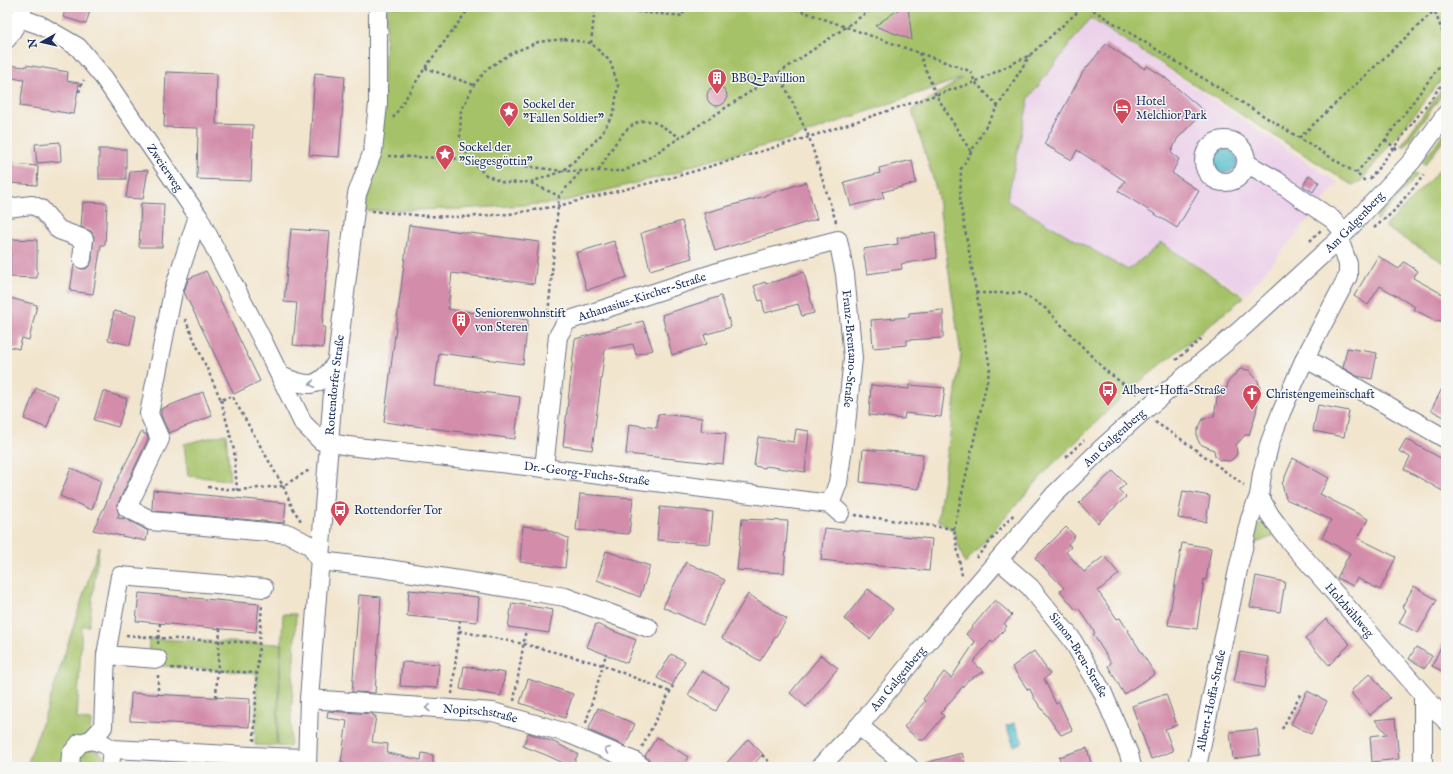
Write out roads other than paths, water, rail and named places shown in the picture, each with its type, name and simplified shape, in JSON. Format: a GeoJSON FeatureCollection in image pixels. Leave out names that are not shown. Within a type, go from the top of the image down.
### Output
{"type":"FeatureCollection","features":[{"type":"Feature","properties":{"kind":"street","name":"Rottendorfer Straße"},"geometry":{"type":"LineString","coordinates":[[307,762],[309,699],[336,364],[354,210],[357,194],[373,151],[378,104],[378,7]]}},
{"type":"Feature","properties":{"kind":"street","name":"Zweierweg"},"geometry":{"type":"LineString","coordinates":[[7,39],[21,12],[78,47],[104,78],[198,216],[281,376],[303,423],[329,451]]}},
{"type":"Feature","properties":{"kind":"street","name":"Am Galgenberg"},"geometry":{"type":"LineString","coordinates":[[820,767],[860,726],[931,638],[1054,495],[1101,449],[1141,413],[1238,332],[1315,263],[1362,216],[1412,161],[1446,114]]}},
{"type":"Feature","properties":{"kind":"street"},"geometry":{"type":"LineString","coordinates":[[1246,163],[1276,180],[1332,219],[1342,236]]}},
{"type":"Feature","properties":{"kind":"street"},"geometry":{"type":"LineString","coordinates":[[7,208],[32,205],[41,209],[59,230],[84,239],[82,259]]}},
{"type":"Feature","properties":{"kind":"street"},"geometry":{"type":"LineString","coordinates":[[198,216],[173,292],[149,414],[160,439],[127,508],[148,519],[288,534],[311,546],[320,561],[404,572],[565,598],[649,628]]}},
{"type":"Feature","properties":{"kind":"street","name":"Albert-Hoffa-Straße"},"geometry":{"type":"LineString","coordinates":[[1197,767],[1239,565],[1250,519],[1259,496],[1262,474],[1270,442],[1305,358],[1348,276],[1348,264],[1342,236]]}},
{"type":"Feature","properties":{"kind":"street","name":"Athanasius-Kircher-Straße"},"geometry":{"type":"LineString","coordinates":[[544,468],[558,336],[567,321],[727,269],[838,240]]}},
{"type":"Feature","properties":{"kind":"street","name":"Franz-Brentano-Straße"},"geometry":{"type":"LineString","coordinates":[[835,508],[853,358],[845,274],[838,240]]}},
{"type":"Feature","properties":{"kind":"street"},"geometry":{"type":"LineString","coordinates":[[1305,358],[1446,439]]}},
{"type":"Feature","properties":{"kind":"street"},"geometry":{"type":"LineString","coordinates":[[281,376],[306,385],[319,382],[336,364]]}},
{"type":"Feature","properties":{"kind":"street","name":"Dr.-Georg-Fuchs-Straße"},"geometry":{"type":"LineString","coordinates":[[329,451],[544,468],[835,508]]}},
{"type":"Feature","properties":{"kind":"street","name":"Holzbühlweg"},"geometry":{"type":"LineString","coordinates":[[1259,496],[1270,516],[1286,537],[1446,721]]}},
{"type":"Feature","properties":{"kind":"street","name":"Simon-Breu-Straße"},"geometry":{"type":"LineString","coordinates":[[999,560],[1030,588],[1071,638],[1102,691],[1129,754],[1132,767]]}},
{"type":"Feature","properties":{"kind":"street"},"geometry":{"type":"LineString","coordinates":[[91,740],[103,727],[106,655],[120,576],[264,588]]}},
{"type":"Feature","properties":{"kind":"street"},"geometry":{"type":"LineString","coordinates":[[106,655],[162,663]]}},
{"type":"Feature","properties":{"kind":"street"},"geometry":{"type":"LineString","coordinates":[[1423,696],[1423,767]]}},
{"type":"Feature","properties":{"kind":"street","name":"Nopitschstraße"},"geometry":{"type":"LineString","coordinates":[[309,699],[493,712],[567,733],[638,764]]}},
{"type":"Feature","properties":{"kind":"street"},"geometry":{"type":"LineString","coordinates":[[860,726],[909,767]]}},
{"type":"Feature","properties":{"kind":"street"},"geometry":{"type":"LineString","coordinates":[[70,767],[71,754],[80,743],[91,740],[102,743],[111,758],[254,756],[272,762],[307,762]]}},
{"type":"Feature","properties":{"kind":"water"},"geometry":{"type":"Polygon","coordinates":[[[1225,149],[1234,152],[1237,161],[1234,170],[1225,173],[1216,170],[1213,161],[1216,152],[1225,149]]]}},
{"type":"Feature","properties":{"kind":"water"},"geometry":{"type":"Polygon","coordinates":[[[1014,723],[1023,742],[1014,746],[1006,726],[1014,723]]]}},
{"type":"Feature","properties":{"kind":"place","name":"BBQ-Pavillion"},"geometry":{"type":"Point","coordinates":[717,95]}},
{"type":"Feature","properties":{"kind":"place","name":"Hotel Melchior Park"},"geometry":{"type":"Point","coordinates":[1122,125]}},
{"type":"Feature","properties":{"kind":"place","name":"Sockel der \"Fallen Soldier\""},"geometry":{"type":"Point","coordinates":[509,128]}},
{"type":"Feature","properties":{"kind":"place","name":"Sockel der \"Siegesgöttin\""},"geometry":{"type":"Point","coordinates":[445,171]}},
{"type":"Feature","properties":{"kind":"place","name":"Seniorenwohnstift von Steren"},"geometry":{"type":"Point","coordinates":[461,337]}},
{"type":"Feature","properties":{"kind":"place","name":"Albert-Hoffa-Straße"},"geometry":{"type":"Point","coordinates":[1108,407]}},
{"type":"Feature","properties":{"kind":"place","name":"Christengemeinschaft"},"geometry":{"type":"Point","coordinates":[1252,411]}},
{"type":"Feature","properties":{"kind":"place","name":"Rottendorfer Tor"},"geometry":{"type":"Point","coordinates":[340,527]}}]}
